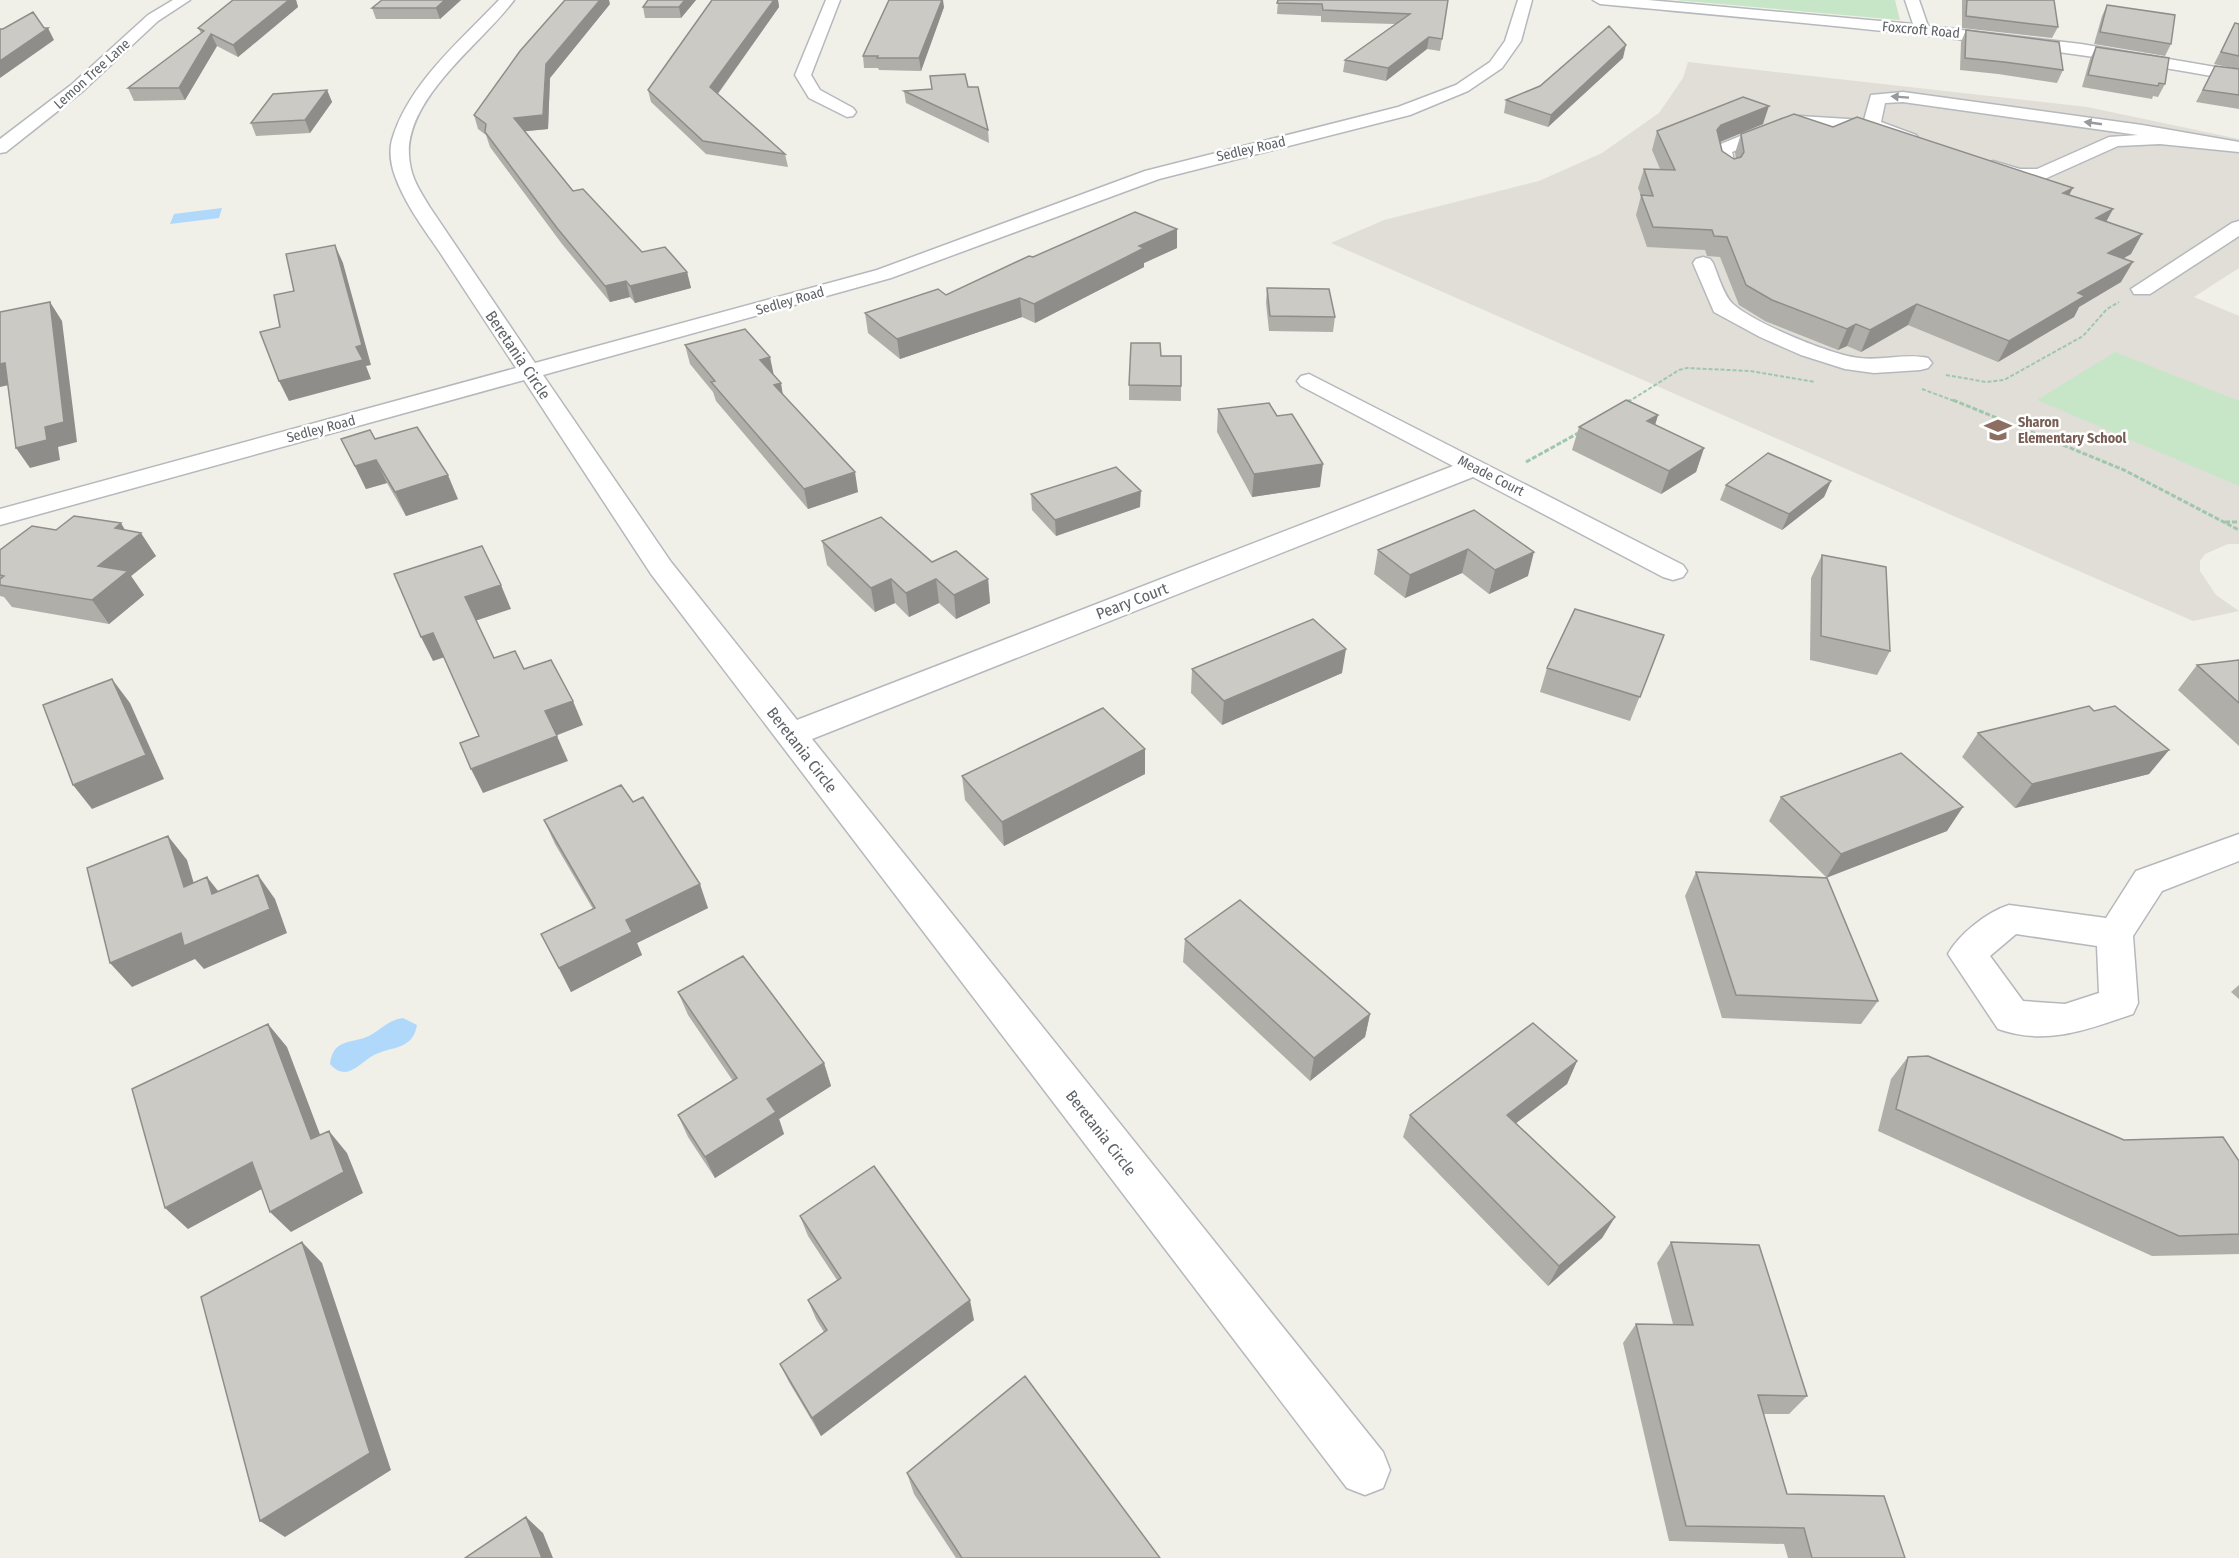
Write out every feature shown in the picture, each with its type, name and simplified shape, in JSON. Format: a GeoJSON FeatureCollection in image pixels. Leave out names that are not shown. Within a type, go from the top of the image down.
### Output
{"type":"FeatureCollection","features":[{"type":"Feature","properties":{"kind":"street","name":"Lemon Tree Lane"},"geometry":{"type":"LineString","coordinates":[[0,148],[77,88],[153,18],[183,0]]}},
{"type":"Feature","properties":{"kind":"street","name":"Beretania Circle"},"geometry":{"type":"LineString","coordinates":[[507,0],[415,104],[402,131],[399,153],[406,181],[428,220],[661,568],[1365,1470]]}},
{"type":"Feature","properties":{"kind":"street"},"geometry":{"type":"LineString","coordinates":[[833,0],[803,75],[805,85],[812,94],[847,112]]}},
{"type":"Feature","properties":{"kind":"street","name":"Sedley Road"},"geometry":{"type":"LineString","coordinates":[[0,517],[884,274],[1105,191],[1182,166],[1385,117],[1433,101],[1479,78],[1502,58],[1513,41],[1525,0]]}},
{"type":"Feature","properties":{"kind":"street","name":"Foxcroft Road"},"geometry":{"type":"LineString","coordinates":[[1600,0],[2068,46],[2239,76]]}},
{"type":"Feature","properties":{"kind":"street"},"geometry":{"type":"LineString","coordinates":[[1912,0],[1922,30]]}},
{"type":"Feature","properties":{"kind":"street"},"geometry":{"type":"LineString","coordinates":[[1875,126],[1871,122],[1875,102],[1884,97],[1898,96],[2239,147]]}},
{"type":"Feature","properties":{"kind":"street"},"geometry":{"type":"LineString","coordinates":[[1766,116],[1788,123]]}},
{"type":"Feature","properties":{"kind":"street"},"geometry":{"type":"LineString","coordinates":[[1728,170],[1721,151],[1798,121],[1875,126],[1927,145]]}},
{"type":"Feature","properties":{"kind":"street"},"geometry":{"type":"LineString","coordinates":[[1973,160],[2019,174],[2036,176],[2088,156],[2115,141],[2150,138],[2213,143]]}},
{"type":"Feature","properties":{"kind":"street"},"geometry":{"type":"LineString","coordinates":[[2142,289],[2239,227]]}},
{"type":"Feature","properties":{"kind":"street"},"geometry":{"type":"LineString","coordinates":[[1703,263],[1718,303],[1731,313],[1829,358],[1860,365],[1920,363]]}},
{"type":"Feature","properties":{"kind":"street","name":"Meade Court"},"geometry":{"type":"LineString","coordinates":[[1309,381],[1673,571]]}},
{"type":"Feature","properties":{"kind":"street","name":"Peary Court"},"geometry":{"type":"LineString","coordinates":[[790,735],[1486,473]]}},
{"type":"Feature","properties":{"kind":"street"},"geometry":{"type":"LineString","coordinates":[[2115,934],[2149,881],[2239,847]]}},
{"type":"Feature","properties":{"kind":"path"},"geometry":{"type":"LineString","coordinates":[[1920,363],[1943,374],[1978,382],[1998,382],[2083,336],[2107,309],[2142,289]]}},
{"type":"Feature","properties":{"kind":"path"},"geometry":{"type":"LineString","coordinates":[[1882,364],[1914,386],[2095,457],[2239,530]]}},
{"type":"Feature","properties":{"kind":"path"},"geometry":{"type":"LineString","coordinates":[[1618,408],[1679,370],[1688,368],[1750,371],[1823,383]]}},
{"type":"Feature","properties":{"kind":"path"},"geometry":{"type":"LineString","coordinates":[[1486,473],[1588,426]]}},
{"type":"Feature","properties":{"kind":"path"},"geometry":{"type":"LineString","coordinates":[[2224,522],[2239,522]]}},
{"type":"Feature","properties":{"kind":"shaded area","name":"Sharon Elementary School"},"geometry":{"type":"Polygon","coordinates":[[[1688,62],[2087,107],[2239,139],[2239,268],[2194,297],[2239,316],[2239,544],[2228,544],[2205,554],[2200,561],[2200,571],[2216,595],[2239,611],[2193,621],[1331,243],[1384,220],[1539,181],[1602,153],[1659,113],[1683,78],[1688,62]]]}},
{"type":"Feature","properties":{"kind":"green space"},"geometry":{"type":"Polygon","coordinates":[[[1675,0],[1895,0],[1900,20],[1675,0]]]}},
{"type":"Feature","properties":{"kind":"green space"},"geometry":{"type":"Polygon","coordinates":[[[2115,352],[2239,401],[2239,486],[2037,400],[2115,352]]]}},
{"type":"Feature","properties":{"kind":"water"},"geometry":{"type":"Polygon","coordinates":[[[222,208],[219,218],[170,224],[174,214],[222,208]]]}},
{"type":"Feature","properties":{"kind":"water"},"geometry":{"type":"Polygon","coordinates":[[[403,1018],[417,1025],[415,1033],[406,1043],[374,1055],[347,1072],[342,1072],[330,1064],[339,1046],[369,1036],[389,1023],[403,1018]]]}},
{"type":"Feature","properties":{"kind":"building"},"geometry":{"type":"Polygon","coordinates":[[[233,0],[289,0],[233,45],[211,34],[179,88],[128,88],[204,31],[198,28],[233,0]]]}},
{"type":"Feature","properties":{"kind":"building"},"geometry":{"type":"Polygon","coordinates":[[[382,0],[445,0],[436,8],[372,8],[382,0]]]}},
{"type":"Feature","properties":{"kind":"building"},"geometry":{"type":"Polygon","coordinates":[[[565,0],[600,0],[546,64],[543,115],[514,118],[573,191],[583,189],[642,252],[665,247],[687,272],[630,286],[626,281],[605,286],[557,228],[485,132],[486,124],[474,115],[520,51],[565,0]]]}},
{"type":"Feature","properties":{"kind":"building"},"geometry":{"type":"Polygon","coordinates":[[[648,0],[685,0],[679,7],[643,7],[648,0]]]}},
{"type":"Feature","properties":{"kind":"building"},"geometry":{"type":"Polygon","coordinates":[[[712,0],[774,0],[710,87],[785,154],[703,141],[648,90],[712,0]]]}},
{"type":"Feature","properties":{"kind":"building"},"geometry":{"type":"Polygon","coordinates":[[[889,0],[942,0],[919,58],[863,56],[889,0]]]}},
{"type":"Feature","properties":{"kind":"building"},"geometry":{"type":"Polygon","coordinates":[[[1278,0],[1448,0],[1442,39],[1429,37],[1388,68],[1345,60],[1410,14],[1323,10],[1322,4],[1277,3],[1278,0]]]}},
{"type":"Feature","properties":{"kind":"building"},"geometry":{"type":"Polygon","coordinates":[[[1967,0],[2054,0],[2058,27],[1966,16],[1967,0]]]}},
{"type":"Feature","properties":{"kind":"building"},"geometry":{"type":"Polygon","coordinates":[[[2107,5],[2175,15],[2171,44],[2100,32],[2107,5]]]}},
{"type":"Feature","properties":{"kind":"building"},"geometry":{"type":"Polygon","coordinates":[[[33,12],[44,28],[48,28],[0,61],[0,29],[33,12]]]}},
{"type":"Feature","properties":{"kind":"building"},"geometry":{"type":"Polygon","coordinates":[[[2235,23],[2239,24],[2239,56],[2221,52],[2235,23]]]}},
{"type":"Feature","properties":{"kind":"building"},"geometry":{"type":"Polygon","coordinates":[[[1609,26],[1626,45],[1551,115],[1506,100],[1540,86],[1609,26]]]}},
{"type":"Feature","properties":{"kind":"building"},"geometry":{"type":"Polygon","coordinates":[[[1966,30],[2059,42],[2063,70],[1965,58],[1966,30]]]}},
{"type":"Feature","properties":{"kind":"building"},"geometry":{"type":"Polygon","coordinates":[[[2096,47],[2169,58],[2165,84],[2159,83],[2158,86],[2088,75],[2096,47]]]}},
{"type":"Feature","properties":{"kind":"building"},"geometry":{"type":"Polygon","coordinates":[[[2215,66],[2239,69],[2239,95],[2203,90],[2215,66]]]}},
{"type":"Feature","properties":{"kind":"building"},"geometry":{"type":"Polygon","coordinates":[[[965,74],[968,87],[978,87],[988,130],[904,91],[932,89],[930,76],[965,74]]]}},
{"type":"Feature","properties":{"kind":"building"},"geometry":{"type":"Polygon","coordinates":[[[327,90],[305,120],[251,123],[273,94],[327,90]]]}},
{"type":"Feature","properties":{"kind":"building"},"geometry":{"type":"Polygon","coordinates":[[[1743,97],[1769,106],[1721,125],[1717,130],[1722,151],[1734,159],[1741,157],[1744,152],[1741,134],[1794,114],[1833,127],[1857,117],[2073,188],[2063,193],[2113,209],[2096,218],[2142,234],[2108,253],[2133,262],[2078,293],[2085,296],[2009,341],[1917,304],[1870,330],[1856,324],[1847,329],[1772,300],[1746,285],[1727,237],[1714,236],[1712,230],[1653,227],[1641,195],[1653,196],[1644,169],[1675,170],[1657,131],[1743,97]]]}},
{"type":"Feature","properties":{"kind":"building"},"geometry":{"type":"Polygon","coordinates":[[[1135,212],[1177,229],[1139,246],[1144,248],[1034,304],[1020,298],[897,339],[865,313],[938,289],[946,295],[1029,256],[1033,257],[1135,212]]]}},
{"type":"Feature","properties":{"kind":"building"},"geometry":{"type":"Polygon","coordinates":[[[335,245],[362,345],[356,347],[363,360],[279,381],[260,332],[280,327],[274,295],[294,291],[286,254],[335,245]]]}},
{"type":"Feature","properties":{"kind":"building"},"geometry":{"type":"Polygon","coordinates":[[[1267,288],[1329,289],[1335,317],[1270,316],[1267,288]]]}},
{"type":"Feature","properties":{"kind":"building"},"geometry":{"type":"Polygon","coordinates":[[[50,302],[64,422],[45,427],[47,440],[16,448],[5,363],[0,364],[0,312],[50,302]]]}},
{"type":"Feature","properties":{"kind":"building"},"geometry":{"type":"Polygon","coordinates":[[[745,329],[770,357],[760,360],[781,383],[774,385],[855,472],[804,489],[711,382],[715,381],[685,345],[745,329]]]}},
{"type":"Feature","properties":{"kind":"building"},"geometry":{"type":"Polygon","coordinates":[[[1131,343],[1160,343],[1161,356],[1181,356],[1181,386],[1129,385],[1131,343]]]}},
{"type":"Feature","properties":{"kind":"building"},"geometry":{"type":"Polygon","coordinates":[[[1626,400],[1658,415],[1647,421],[1704,448],[1669,471],[1579,427],[1626,400]]]}},
{"type":"Feature","properties":{"kind":"building"},"geometry":{"type":"Polygon","coordinates":[[[1269,403],[1277,416],[1292,414],[1323,464],[1254,474],[1218,409],[1269,403]]]}},
{"type":"Feature","properties":{"kind":"building"},"geometry":{"type":"Polygon","coordinates":[[[417,427],[448,475],[395,492],[376,460],[355,466],[341,439],[370,430],[375,439],[417,427]]]}},
{"type":"Feature","properties":{"kind":"building"},"geometry":{"type":"Polygon","coordinates":[[[1768,453],[1831,481],[1789,514],[1726,485],[1768,453]]]}},
{"type":"Feature","properties":{"kind":"building"},"geometry":{"type":"Polygon","coordinates":[[[1116,467],[1141,491],[1055,520],[1031,494],[1116,467]]]}},
{"type":"Feature","properties":{"kind":"building"},"geometry":{"type":"Polygon","coordinates":[[[1474,510],[1534,552],[1495,570],[1468,549],[1410,575],[1378,550],[1474,510]]]}},
{"type":"Feature","properties":{"kind":"building"},"geometry":{"type":"Polygon","coordinates":[[[74,516],[121,523],[115,528],[141,533],[98,566],[128,571],[92,600],[0,585],[0,579],[4,576],[0,575],[0,550],[32,526],[56,530],[74,516]]]}},
{"type":"Feature","properties":{"kind":"building"},"geometry":{"type":"Polygon","coordinates":[[[881,517],[932,562],[956,551],[988,579],[954,595],[936,579],[906,593],[891,579],[871,588],[822,541],[881,517]]]}},
{"type":"Feature","properties":{"kind":"building"},"geometry":{"type":"Polygon","coordinates":[[[482,546],[501,585],[465,597],[494,658],[515,651],[524,669],[551,660],[573,701],[545,711],[557,736],[471,769],[460,743],[479,736],[433,633],[421,637],[394,574],[482,546]]]}},
{"type":"Feature","properties":{"kind":"building"},"geometry":{"type":"Polygon","coordinates":[[[1822,555],[1886,567],[1890,651],[1821,636],[1822,555]]]}},
{"type":"Feature","properties":{"kind":"building"},"geometry":{"type":"Polygon","coordinates":[[[1575,609],[1664,635],[1640,697],[1547,668],[1575,609]]]}},
{"type":"Feature","properties":{"kind":"building"},"geometry":{"type":"Polygon","coordinates":[[[1313,619],[1346,649],[1224,701],[1192,669],[1313,619]]]}},
{"type":"Feature","properties":{"kind":"building"},"geometry":{"type":"Polygon","coordinates":[[[2239,660],[2239,703],[2197,665],[2239,660]]]}},
{"type":"Feature","properties":{"kind":"building"},"geometry":{"type":"Polygon","coordinates":[[[112,679],[146,755],[73,785],[43,705],[112,679]]]}},
{"type":"Feature","properties":{"kind":"building"},"geometry":{"type":"Polygon","coordinates":[[[2089,706],[2094,711],[2115,706],[2169,750],[2032,784],[1978,733],[2089,706]]]}},
{"type":"Feature","properties":{"kind":"building"},"geometry":{"type":"Polygon","coordinates":[[[1103,708],[1145,749],[1002,822],[962,776],[1103,708]]]}},
{"type":"Feature","properties":{"kind":"building"},"geometry":{"type":"Polygon","coordinates":[[[1901,753],[1963,807],[1841,854],[1781,797],[1901,753]]]}},
{"type":"Feature","properties":{"kind":"building"},"geometry":{"type":"Polygon","coordinates":[[[621,785],[633,802],[643,797],[700,884],[626,920],[632,932],[559,968],[541,934],[595,908],[544,820],[621,785]]]}},
{"type":"Feature","properties":{"kind":"building"},"geometry":{"type":"Polygon","coordinates":[[[168,836],[184,887],[207,877],[212,894],[258,875],[270,909],[184,946],[181,933],[110,963],[87,868],[168,836]]]}},
{"type":"Feature","properties":{"kind":"building"},"geometry":{"type":"Polygon","coordinates":[[[1696,872],[1827,878],[1878,1001],[1736,995],[1696,872]]]}},
{"type":"Feature","properties":{"kind":"building"},"geometry":{"type":"Polygon","coordinates":[[[1240,900],[1370,1014],[1314,1058],[1185,939],[1240,900]]]}},
{"type":"Feature","properties":{"kind":"building"},"geometry":{"type":"Polygon","coordinates":[[[743,956],[824,1063],[767,1099],[776,1112],[705,1157],[678,1115],[737,1078],[678,992],[743,956]]]}},
{"type":"Feature","properties":{"kind":"building"},"geometry":{"type":"Polygon","coordinates":[[[1533,1023],[1577,1061],[1507,1115],[1615,1217],[1559,1266],[1410,1115],[1533,1023]]]}},
{"type":"Feature","properties":{"kind":"building"},"geometry":{"type":"Polygon","coordinates":[[[268,1024],[311,1139],[329,1131],[344,1172],[270,1212],[252,1162],[165,1208],[132,1089],[268,1024]]]}},
{"type":"Feature","properties":{"kind":"building"},"geometry":{"type":"Polygon","coordinates":[[[1928,1056],[2124,1140],[2223,1137],[2239,1161],[2239,1234],[2179,1236],[1896,1109],[1908,1057],[1928,1056]]]}},
{"type":"Feature","properties":{"kind":"building"},"geometry":{"type":"Polygon","coordinates":[[[874,1166],[970,1300],[812,1418],[780,1364],[827,1330],[808,1300],[841,1278],[800,1216],[874,1166]]]}},
{"type":"Feature","properties":{"kind":"building"},"geometry":{"type":"Polygon","coordinates":[[[302,1242],[370,1453],[260,1521],[201,1297],[302,1242]]]}},
{"type":"Feature","properties":{"kind":"building"},"geometry":{"type":"Polygon","coordinates":[[[1671,1242],[1759,1245],[1807,1396],[1758,1395],[1787,1494],[1884,1496],[1905,1558],[1812,1558],[1804,1528],[1686,1526],[1636,1324],[1693,1325],[1671,1242]]]}},
{"type":"Feature","properties":{"kind":"building"},"geometry":{"type":"Polygon","coordinates":[[[1025,1376],[1160,1558],[962,1558],[907,1473],[1025,1376]]]}},
{"type":"Feature","properties":{"kind":"building"},"geometry":{"type":"Polygon","coordinates":[[[526,1517],[542,1558],[465,1558],[526,1517]]]}},
{"type":"Feature","properties":{"kind":"place","name":"Sharon Elementary School"},"geometry":{"type":"Point","coordinates":[1998,430]}}]}
